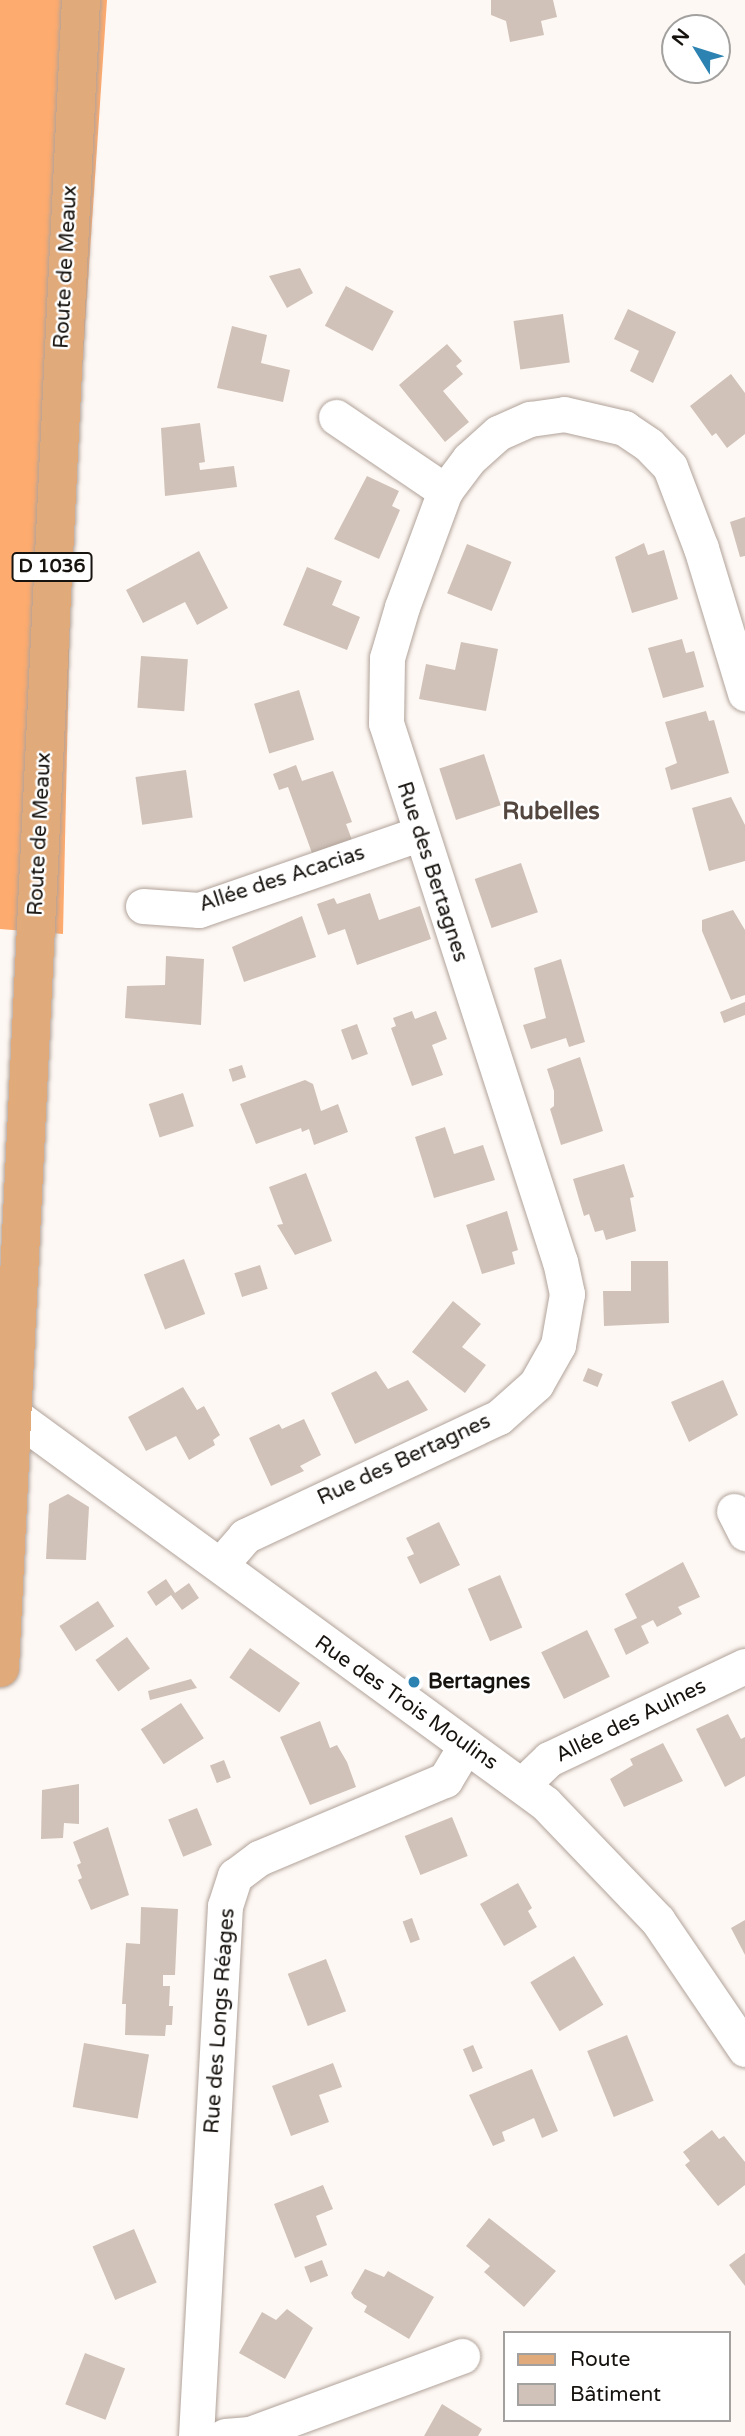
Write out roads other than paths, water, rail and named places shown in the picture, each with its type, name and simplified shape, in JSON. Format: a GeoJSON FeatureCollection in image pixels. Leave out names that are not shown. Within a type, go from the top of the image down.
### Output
{"type":"FeatureCollection","features":[{"type":"Feature","properties":{"kind":"main road","name":"Route de Meaux"},"geometry":{"type":"LineString","coordinates":[[0,1668],[6,1408],[81,0]]}},
{"type":"Feature","properties":{"kind":"street","name":"Rue des Bertagnes"},"geometry":{"type":"LineString","coordinates":[[221,1564],[245,1536],[499,1417],[536,1384],[558,1345],[566,1294],[560,1262],[419,834],[386,723],[384,689],[387,658],[402,607],[445,491],[469,458],[498,433],[530,419],[564,414],[597,418],[624,428],[670,467],[701,548],[745,693]]}},
{"type":"Feature","properties":{"kind":"street"},"geometry":{"type":"LineString","coordinates":[[336,417],[445,491]]}},
{"type":"Feature","properties":{"kind":"street","name":"Allée des Acacias"},"geometry":{"type":"LineString","coordinates":[[144,906],[199,909],[419,834]]}},
{"type":"Feature","properties":{"kind":"street","name":"Rue des Trois Moulins"},"geometry":{"type":"LineString","coordinates":[[6,1408],[221,1564],[306,1633],[465,1747],[523,1784],[657,1921],[743,2040]]}},
{"type":"Feature","properties":{"kind":"street","name":"Allée des Aulnes"},"geometry":{"type":"LineString","coordinates":[[523,1784],[549,1759],[745,1666]]}},
{"type":"Feature","properties":{"kind":"street","name":"Rue des Longs Réages"},"geometry":{"type":"LineString","coordinates":[[196,2436],[225,1906],[235,1876],[259,1858],[445,1780],[465,1747]]}},
{"type":"Feature","properties":{"kind":"street"},"geometry":{"type":"LineString","coordinates":[[225,2436],[250,2434],[462,2356]]}},
{"type":"Feature","properties":{"kind":"place","name":"Bertagnes"},"geometry":{"type":"Point","coordinates":[414,1682]}},
{"type":"Feature","properties":{"kind":"district","name":"Rubelles"},"geometry":{"type":"Point","coordinates":[551,812]}}]}
